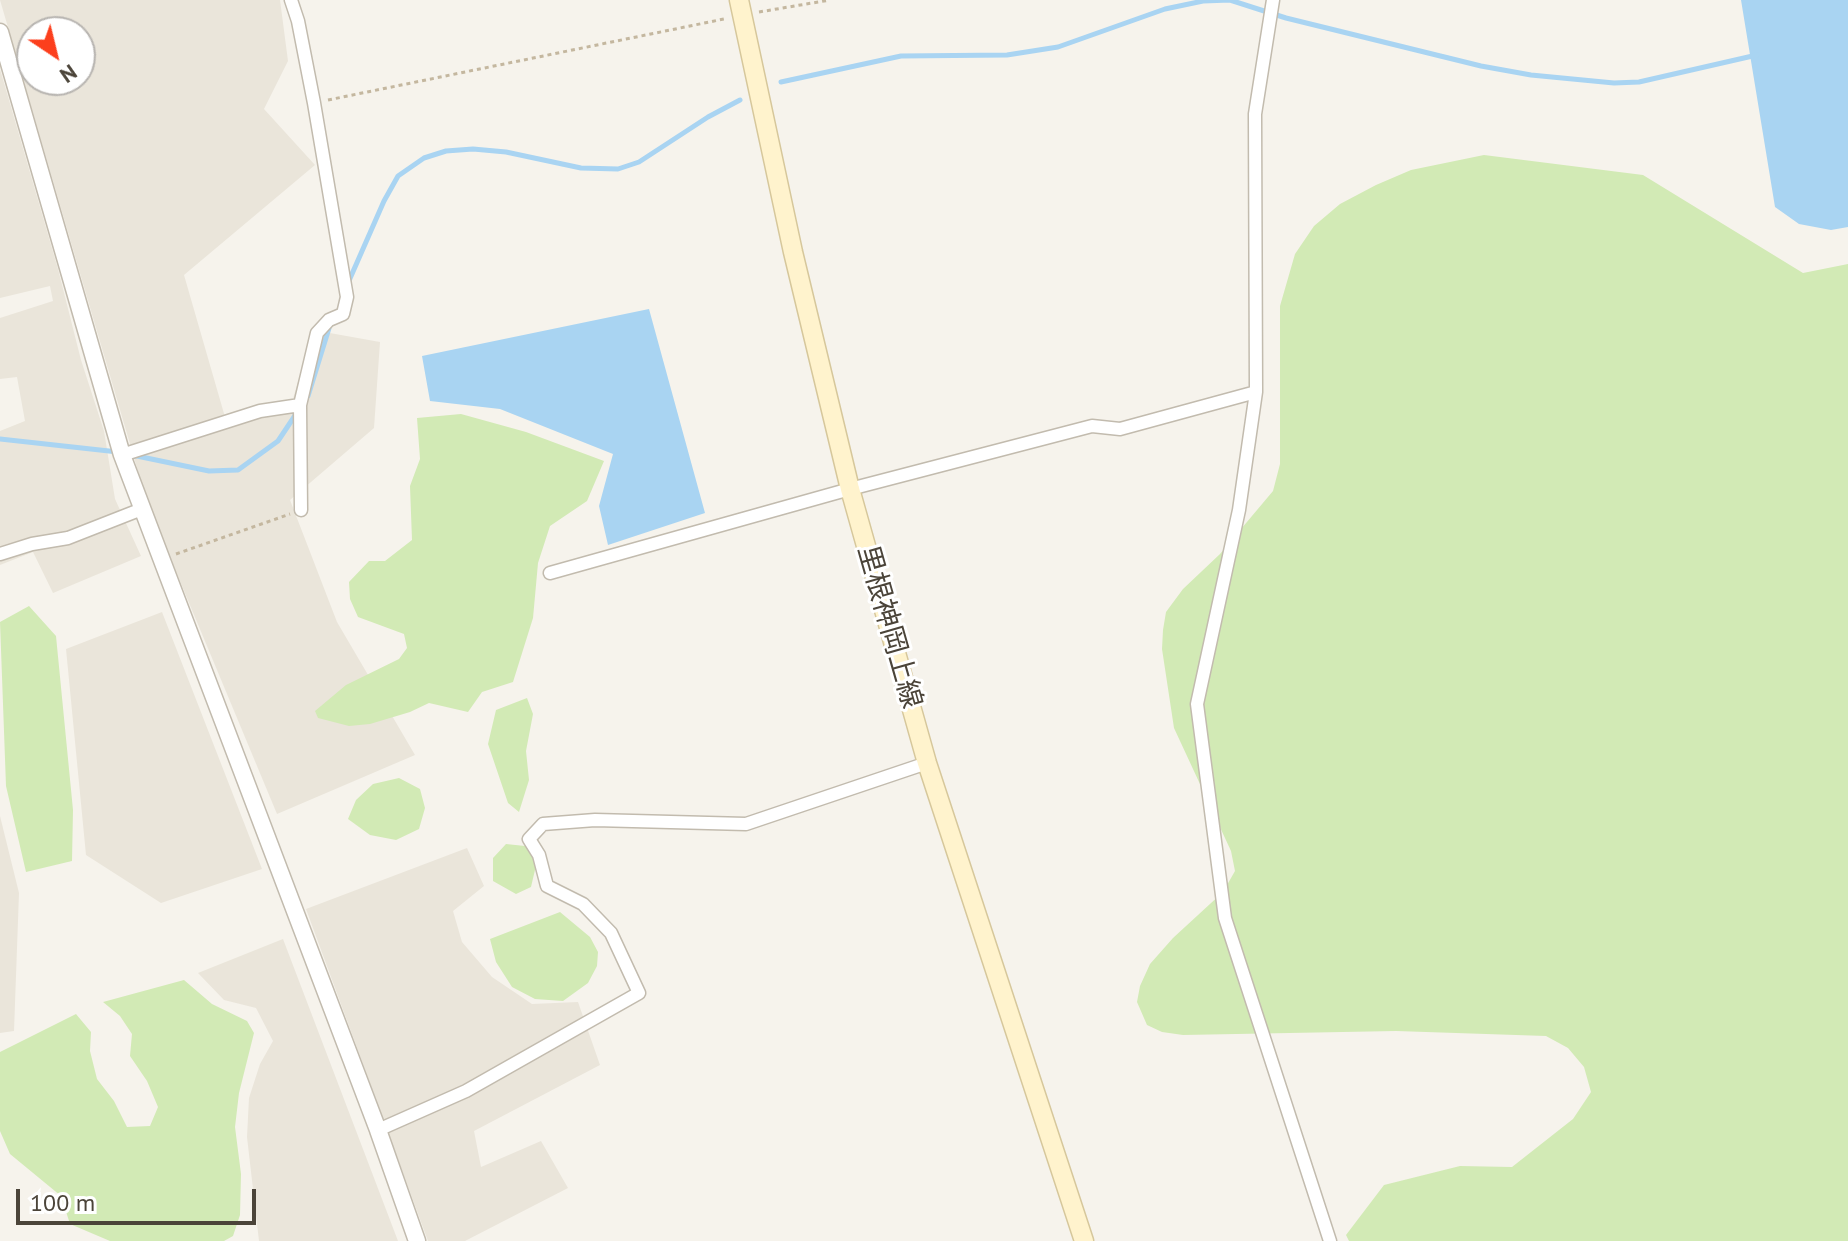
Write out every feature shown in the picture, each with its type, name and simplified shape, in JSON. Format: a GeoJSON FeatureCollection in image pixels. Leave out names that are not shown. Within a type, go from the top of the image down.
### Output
{"type":"FeatureCollection","features":[{"type":"Feature","properties":{"kind":"main road","name":"里根神岡上線"},"geometry":{"type":"LineString","coordinates":[[740,8],[793,252],[850,489],[927,763],[1084,1241]]}},
{"type":"Feature","properties":{"kind":"street"},"geometry":{"type":"LineString","coordinates":[[291,0],[314,103],[347,297],[343,314],[329,320],[317,333],[300,405],[301,510]]}},
{"type":"Feature","properties":{"kind":"street"},"geometry":{"type":"LineString","coordinates":[[1273,0],[1255,114],[1256,392],[1239,510],[1197,704],[1225,918],[1330,1241]]}},
{"type":"Feature","properties":{"kind":"street"},"geometry":{"type":"LineString","coordinates":[[0,32],[122,455],[378,1130],[417,1241]]}},
{"type":"Feature","properties":{"kind":"street"},"geometry":{"type":"LineString","coordinates":[[550,573],[850,489],[1092,426],[1120,429],[1256,392]]}},
{"type":"Feature","properties":{"kind":"street"},"geometry":{"type":"LineString","coordinates":[[122,455],[260,411],[300,405]]}},
{"type":"Feature","properties":{"kind":"street"},"geometry":{"type":"LineString","coordinates":[[0,554],[32,544],[68,538],[142,509]]}},
{"type":"Feature","properties":{"kind":"street"},"geometry":{"type":"LineString","coordinates":[[378,1130],[466,1091],[639,993],[611,933],[583,904],[547,886],[539,855],[529,839],[543,824],[595,820],[746,824],[927,763]]}},
{"type":"Feature","properties":{"kind":"path"},"geometry":{"type":"LineString","coordinates":[[314,103],[740,8],[830,0]]}},
{"type":"Feature","properties":{"kind":"path"},"geometry":{"type":"LineString","coordinates":[[162,559],[301,510]]}},
{"type":"Feature","properties":{"kind":"shaded area"},"geometry":{"type":"Polygon","coordinates":[[[0,0],[280,0],[288,61],[264,109],[315,165],[184,275],[227,424],[290,409],[313,330],[380,342],[374,428],[290,500],[337,622],[415,755],[277,814],[147,502],[28,96],[96,96],[96,16],[16,16],[16,55],[0,0]]]}},
{"type":"Feature","properties":{"kind":"shaded area"},"geometry":{"type":"Polygon","coordinates":[[[0,69],[81,360],[104,431],[115,499],[141,556],[53,593],[33,552],[0,565],[0,431],[25,421],[17,377],[0,379],[0,318],[53,301],[50,286],[0,298],[0,69]]]}},
{"type":"Feature","properties":{"kind":"shaded area"},"geometry":{"type":"Polygon","coordinates":[[[162,612],[262,869],[161,903],[86,855],[66,649],[162,612]]]}},
{"type":"Feature","properties":{"kind":"shaded area"},"geometry":{"type":"Polygon","coordinates":[[[0,816],[19,893],[14,1031],[0,1033],[0,816]]]}},
{"type":"Feature","properties":{"kind":"shaded area"},"geometry":{"type":"Polygon","coordinates":[[[467,848],[484,886],[453,911],[462,942],[492,977],[532,1004],[578,1002],[600,1065],[474,1131],[481,1167],[541,1141],[568,1188],[465,1241],[428,1241],[306,909],[467,848]]]}},
{"type":"Feature","properties":{"kind":"shaded area"},"geometry":{"type":"Polygon","coordinates":[[[283,939],[398,1241],[259,1241],[247,1137],[249,1098],[260,1064],[273,1041],[256,1008],[224,1000],[198,973],[283,939]]]}},
{"type":"Feature","properties":{"kind":"green space"},"geometry":{"type":"Polygon","coordinates":[[[1484,155],[1643,175],[1803,273],[1848,264],[1848,1241],[1349,1241],[1346,1235],[1384,1185],[1460,1166],[1512,1167],[1573,1119],[1591,1092],[1584,1067],[1568,1048],[1546,1036],[1396,1031],[1183,1035],[1162,1032],[1147,1025],[1137,1002],[1150,964],[1223,892],[1235,871],[1231,851],[1174,728],[1162,649],[1163,630],[1166,612],[1183,589],[1220,554],[1273,491],[1280,464],[1280,306],[1295,254],[1314,226],[1340,204],[1376,185],[1411,170],[1484,155]]]}},
{"type":"Feature","properties":{"kind":"green space"},"geometry":{"type":"Polygon","coordinates":[[[461,414],[526,432],[604,461],[587,501],[550,526],[538,563],[533,618],[513,682],[482,692],[468,712],[429,703],[370,724],[349,726],[318,718],[315,711],[346,685],[399,659],[407,648],[404,634],[358,617],[350,599],[349,582],[369,561],[385,561],[412,540],[410,486],[420,459],[417,418],[461,414]]]}},
{"type":"Feature","properties":{"kind":"green space"},"geometry":{"type":"Polygon","coordinates":[[[29,606],[56,636],[73,810],[72,861],[26,872],[6,786],[0,622],[29,606]]]}},
{"type":"Feature","properties":{"kind":"green space"},"geometry":{"type":"Polygon","coordinates":[[[527,698],[533,714],[526,751],[529,780],[519,812],[508,803],[488,744],[496,710],[527,698]]]}},
{"type":"Feature","properties":{"kind":"green space"},"geometry":{"type":"Polygon","coordinates":[[[399,778],[420,789],[425,808],[419,829],[396,840],[370,835],[348,819],[356,800],[373,784],[399,778]]]}},
{"type":"Feature","properties":{"kind":"green space"},"geometry":{"type":"Polygon","coordinates":[[[506,844],[525,846],[538,857],[531,887],[516,894],[493,881],[493,858],[506,844]]]}},
{"type":"Feature","properties":{"kind":"green space"},"geometry":{"type":"Polygon","coordinates":[[[560,912],[590,937],[598,952],[597,966],[588,983],[563,1001],[535,999],[512,987],[496,962],[490,939],[560,912]]]}},
{"type":"Feature","properties":{"kind":"green space"},"geometry":{"type":"Polygon","coordinates":[[[184,980],[212,1004],[247,1021],[254,1033],[239,1093],[235,1127],[241,1174],[240,1215],[233,1236],[224,1241],[110,1241],[70,1224],[61,1196],[10,1154],[0,1131],[0,1052],[76,1014],[91,1032],[90,1051],[97,1079],[114,1101],[127,1127],[150,1126],[158,1107],[147,1081],[130,1056],[132,1034],[120,1016],[103,1002],[184,980]]]}},
{"type":"Feature","properties":{"kind":"water"},"geometry":{"type":"Polygon","coordinates":[[[1741,0],[1848,0],[1848,227],[1831,230],[1799,224],[1775,207],[1741,0]]]}},
{"type":"Feature","properties":{"kind":"water"},"geometry":{"type":"Polygon","coordinates":[[[649,309],[705,513],[608,545],[599,506],[613,454],[500,409],[430,401],[422,356],[649,309]]]}},
{"type":"Feature","properties":{"kind":"waterway"},"geometry":{"type":"LineString","coordinates":[[781,82],[901,56],[1007,55],[1058,47],[1165,9],[1203,1],[1230,0],[1286,18],[1481,66],[1531,75],[1614,83],[1639,82],[1757,55]]}},
{"type":"Feature","properties":{"kind":"waterway"},"geometry":{"type":"LineString","coordinates":[[348,283],[398,176],[424,158],[446,151],[473,149],[506,152],[581,168],[618,169],[639,162],[740,100]]}},
{"type":"Feature","properties":{"kind":"waterway"},"geometry":{"type":"LineString","coordinates":[[308,396],[330,325]]}},
{"type":"Feature","properties":{"kind":"waterway"},"geometry":{"type":"LineString","coordinates":[[132,455],[209,471],[238,470],[278,441],[296,414]]}},
{"type":"Feature","properties":{"kind":"waterway"},"geometry":{"type":"LineString","coordinates":[[0,439],[118,452]]}}]}
